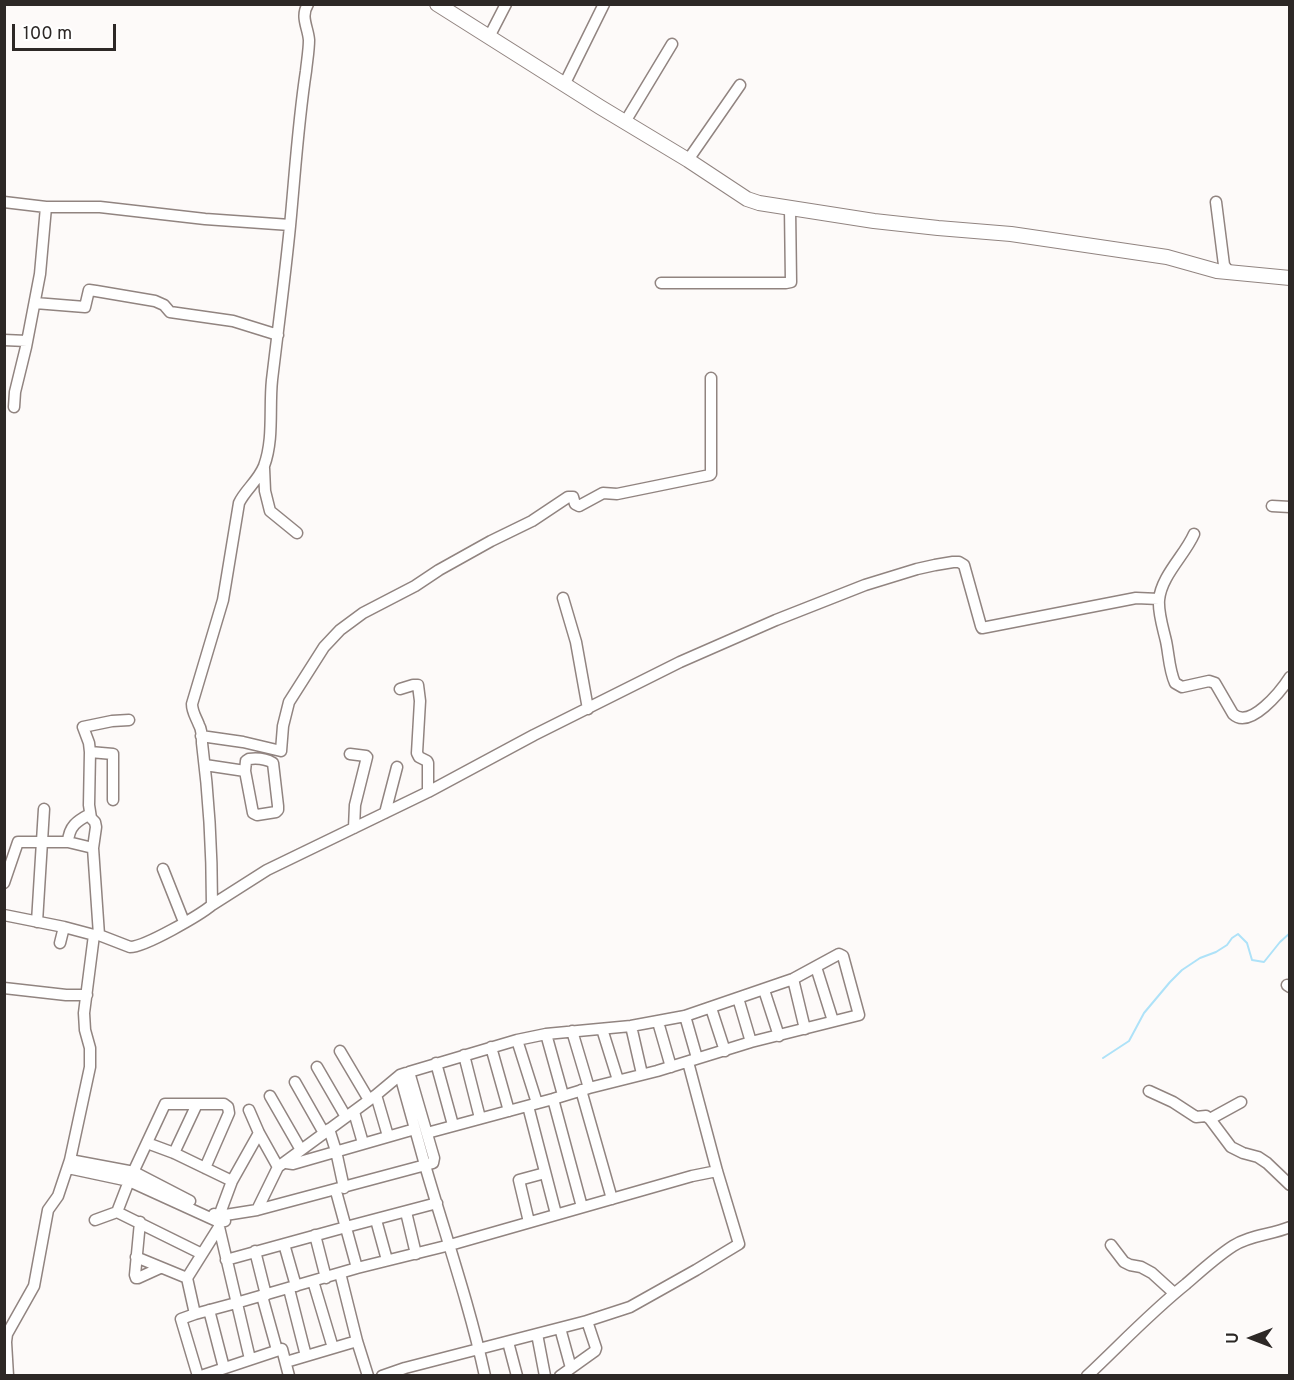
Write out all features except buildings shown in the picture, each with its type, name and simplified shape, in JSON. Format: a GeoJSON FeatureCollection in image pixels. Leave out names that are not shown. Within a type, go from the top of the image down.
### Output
{"type":"FeatureCollection","features":[{"type":"Feature","properties":{"kind":"main road"},"geometry":{"type":"LineString","coordinates":[[437,4],[747,199],[759,203],[874,221],[1011,234],[1112,248],[1167,256],[1217,271],[1290,278]]}},
{"type":"Feature","properties":{"kind":"street"},"geometry":{"type":"LineString","coordinates":[[212,905],[212,861],[205,765],[200,726],[192,710],[193,696],[224,600],[239,503],[264,468],[269,449],[271,390],[308,49],[308,35],[304,19],[308,4]]}},
{"type":"Feature","properties":{"kind":"street"},"geometry":{"type":"LineString","coordinates":[[489,38],[506,4]]}},
{"type":"Feature","properties":{"kind":"street"},"geometry":{"type":"LineString","coordinates":[[564,85],[604,4]]}},
{"type":"Feature","properties":{"kind":"street"},"geometry":{"type":"LineString","coordinates":[[625,122],[672,44]]}},
{"type":"Feature","properties":{"kind":"street"},"geometry":{"type":"LineString","coordinates":[[688,160],[740,85]]}},
{"type":"Feature","properties":{"kind":"street"},"geometry":{"type":"LineString","coordinates":[[4,202],[46,207],[100,207],[205,219],[290,225]]}},
{"type":"Feature","properties":{"kind":"street"},"geometry":{"type":"LineString","coordinates":[[1216,202],[1224,266],[1229,272]]}},
{"type":"Feature","properties":{"kind":"street"},"geometry":{"type":"LineString","coordinates":[[14,407],[10,392],[27,341],[35,303],[46,207]]}},
{"type":"Feature","properties":{"kind":"street"},"geometry":{"type":"LineString","coordinates":[[661,283],[791,282],[790,208]]}},
{"type":"Feature","properties":{"kind":"street"},"geometry":{"type":"LineString","coordinates":[[35,303],[85,307],[89,290],[155,301],[164,305],[170,312],[233,321],[278,335]]}},
{"type":"Feature","properties":{"kind":"street"},"geometry":{"type":"LineString","coordinates":[[4,340],[27,341]]}},
{"type":"Feature","properties":{"kind":"street"},"geometry":{"type":"LineString","coordinates":[[201,736],[243,742],[281,751],[283,726],[289,702],[297,688],[324,647],[340,630],[363,613],[415,586],[491,541],[532,521],[568,497],[572,496],[575,504],[579,506],[603,494],[617,494],[710,475],[711,378]]}},
{"type":"Feature","properties":{"kind":"street"},"geometry":{"type":"LineString","coordinates":[[264,468],[265,491],[270,511],[297,533]]}},
{"type":"Feature","properties":{"kind":"street"},"geometry":{"type":"LineString","coordinates":[[1272,506],[1290,507]]}},
{"type":"Feature","properties":{"kind":"street"},"geometry":{"type":"LineString","coordinates":[[1194,534],[1169,575],[1159,599],[1173,679],[1182,687],[1209,681],[1215,683],[1233,714],[1241,718],[1269,705],[1290,677]]}},
{"type":"Feature","properties":{"kind":"street"},"geometry":{"type":"LineString","coordinates":[[4,915],[97,935],[136,947],[157,938],[267,870],[428,792],[524,740],[680,662],[864,585],[917,568],[953,562],[964,565],[982,628],[1119,600],[1159,599]]}},
{"type":"Feature","properties":{"kind":"street"},"geometry":{"type":"LineString","coordinates":[[563,598],[576,642],[588,709]]}},
{"type":"Feature","properties":{"kind":"street"},"geometry":{"type":"LineString","coordinates":[[400,689],[418,685],[420,701],[417,753],[419,758],[428,763],[428,792]]}},
{"type":"Feature","properties":{"kind":"street"},"geometry":{"type":"LineString","coordinates":[[8,1376],[5,1342],[7,1334],[34,1286],[48,1210],[58,1196],[69,1164],[90,1067],[90,1048],[85,1030],[84,1013],[90,960],[97,935],[93,848],[96,827],[90,814],[90,752],[83,727],[129,720]]}},
{"type":"Feature","properties":{"kind":"street"},"geometry":{"type":"LineString","coordinates":[[90,752],[113,754],[113,800]]}},
{"type":"Feature","properties":{"kind":"street"},"geometry":{"type":"LineString","coordinates":[[350,754],[368,758],[355,805],[354,828]]}},
{"type":"Feature","properties":{"kind":"street"},"geometry":{"type":"LineString","coordinates":[[255,758],[273,763],[278,806],[276,812],[257,815],[253,813],[245,771],[246,761],[249,759],[255,758]]}},
{"type":"Feature","properties":{"kind":"street"},"geometry":{"type":"LineString","coordinates":[[205,765],[245,771]]}},
{"type":"Feature","properties":{"kind":"street"},"geometry":{"type":"LineString","coordinates":[[385,813],[397,767]]}},
{"type":"Feature","properties":{"kind":"street"},"geometry":{"type":"LineString","coordinates":[[37,922],[44,809]]}},
{"type":"Feature","properties":{"kind":"street"},"geometry":{"type":"LineString","coordinates":[[68,842],[73,824],[90,814]]}},
{"type":"Feature","properties":{"kind":"street"},"geometry":{"type":"LineString","coordinates":[[4,883],[18,843],[68,842],[93,848]]}},
{"type":"Feature","properties":{"kind":"street"},"geometry":{"type":"LineString","coordinates":[[163,869],[184,922]]}},
{"type":"Feature","properties":{"kind":"street"},"geometry":{"type":"LineString","coordinates":[[60,943],[64,927]]}},
{"type":"Feature","properties":{"kind":"street"},"geometry":{"type":"LineString","coordinates":[[257,1210],[281,1165],[405,1074],[517,1040],[546,1034],[658,1022],[685,1016],[793,980],[839,954],[843,956],[859,1015],[751,1042],[671,1067],[427,1133]]}},
{"type":"Feature","properties":{"kind":"street"},"geometry":{"type":"LineString","coordinates":[[816,968],[833,1021]]}},
{"type":"Feature","properties":{"kind":"street"},"geometry":{"type":"LineString","coordinates":[[793,980],[805,1029]]}},
{"type":"Feature","properties":{"kind":"street"},"geometry":{"type":"LineString","coordinates":[[4,988],[87,995]]}},
{"type":"Feature","properties":{"kind":"street"},"geometry":{"type":"LineString","coordinates":[[764,990],[779,1036]]}},
{"type":"Feature","properties":{"kind":"street"},"geometry":{"type":"LineString","coordinates":[[738,998],[751,1042]]}},
{"type":"Feature","properties":{"kind":"street"},"geometry":{"type":"LineString","coordinates":[[711,1008],[725,1051]]}},
{"type":"Feature","properties":{"kind":"street"},"geometry":{"type":"LineString","coordinates":[[382,1376],[587,1321],[630,1307],[739,1244],[717,1171],[685,1016]]}},
{"type":"Feature","properties":{"kind":"street"},"geometry":{"type":"LineString","coordinates":[[658,1022],[671,1067]]}},
{"type":"Feature","properties":{"kind":"street"},"geometry":{"type":"LineString","coordinates":[[630,1026],[642,1074]]}},
{"type":"Feature","properties":{"kind":"street"},"geometry":{"type":"LineString","coordinates":[[602,1029],[618,1080]]}},
{"type":"Feature","properties":{"kind":"street"},"geometry":{"type":"LineString","coordinates":[[572,1031],[612,1198]]}},
{"type":"Feature","properties":{"kind":"street"},"geometry":{"type":"LineString","coordinates":[[546,1034],[582,1207]]}},
{"type":"Feature","properties":{"kind":"street"},"geometry":{"type":"LineString","coordinates":[[517,1040],[556,1214]]}},
{"type":"Feature","properties":{"kind":"street"},"geometry":{"type":"LineString","coordinates":[[491,1047],[508,1111]]}},
{"type":"Feature","properties":{"kind":"street"},"geometry":{"type":"LineString","coordinates":[[339,1051],[372,1098],[388,1136]]}},
{"type":"Feature","properties":{"kind":"street"},"geometry":{"type":"LineString","coordinates":[[464,1056],[480,1118]]}},
{"type":"Feature","properties":{"kind":"street"},"geometry":{"type":"LineString","coordinates":[[436,1063],[453,1125]]}},
{"type":"Feature","properties":{"kind":"street"},"geometry":{"type":"LineString","coordinates":[[317,1067],[350,1114],[363,1143]]}},
{"type":"Feature","properties":{"kind":"street"},"geometry":{"type":"LineString","coordinates":[[69,1164],[132,1177],[219,1222],[243,1220],[426,1168],[433,1163],[427,1133],[405,1074]]}},
{"type":"Feature","properties":{"kind":"street"},"geometry":{"type":"LineString","coordinates":[[405,1074],[415,1129],[450,1245],[485,1376]]}},
{"type":"Feature","properties":{"kind":"street"},"geometry":{"type":"LineString","coordinates":[[295,1082],[327,1131],[336,1151],[346,1227],[357,1268]]}},
{"type":"Feature","properties":{"kind":"street"},"geometry":{"type":"LineString","coordinates":[[1149,1091],[1173,1102],[1196,1117],[1206,1116],[1232,1147],[1258,1157],[1290,1185]]}},
{"type":"Feature","properties":{"kind":"street"},"geometry":{"type":"LineString","coordinates":[[270,1096],[301,1150]]}},
{"type":"Feature","properties":{"kind":"street"},"geometry":{"type":"LineString","coordinates":[[1210,1119],[1241,1102]]}},
{"type":"Feature","properties":{"kind":"street"},"geometry":{"type":"LineString","coordinates":[[117,1212],[165,1104],[224,1104],[228,1107],[229,1113],[205,1168]]}},
{"type":"Feature","properties":{"kind":"street"},"geometry":{"type":"LineString","coordinates":[[174,1153],[197,1104]]}},
{"type":"Feature","properties":{"kind":"street"},"geometry":{"type":"LineString","coordinates":[[249,1110],[259,1133],[281,1165]]}},
{"type":"Feature","properties":{"kind":"street"},"geometry":{"type":"LineString","coordinates":[[281,1165],[292,1164],[415,1129]]}},
{"type":"Feature","properties":{"kind":"street"},"geometry":{"type":"LineString","coordinates":[[195,1314],[187,1278],[219,1222],[232,1181],[259,1133]]}},
{"type":"Feature","properties":{"kind":"street"},"geometry":{"type":"LineString","coordinates":[[147,1143],[174,1153],[232,1181]]}},
{"type":"Feature","properties":{"kind":"street"},"geometry":{"type":"LineString","coordinates":[[289,1376],[282,1349],[202,1375],[181,1319],[357,1268],[450,1245],[612,1198],[717,1171]]}},
{"type":"Feature","properties":{"kind":"street"},"geometry":{"type":"LineString","coordinates":[[529,1222],[519,1180],[545,1173]]}},
{"type":"Feature","properties":{"kind":"street"},"geometry":{"type":"LineString","coordinates":[[219,1222],[257,1210],[340,1191]]}},
{"type":"Feature","properties":{"kind":"street"},"geometry":{"type":"LineString","coordinates":[[226,1260],[437,1203]]}},
{"type":"Feature","properties":{"kind":"street"},"geometry":{"type":"LineString","coordinates":[[95,1220],[117,1212],[202,1254]]}},
{"type":"Feature","properties":{"kind":"street"},"geometry":{"type":"LineString","coordinates":[[406,1212],[416,1254]]}},
{"type":"Feature","properties":{"kind":"street"},"geometry":{"type":"LineString","coordinates":[[376,1220],[387,1260]]}},
{"type":"Feature","properties":{"kind":"street"},"geometry":{"type":"LineString","coordinates":[[140,1222],[136,1278],[160,1268]]}},
{"type":"Feature","properties":{"kind":"street"},"geometry":{"type":"LineString","coordinates":[[219,1222],[250,1359]]}},
{"type":"Feature","properties":{"kind":"street"},"geometry":{"type":"LineString","coordinates":[[1087,1376],[1174,1293],[1233,1245],[1290,1227]]}},
{"type":"Feature","properties":{"kind":"street"},"geometry":{"type":"LineString","coordinates":[[315,1235],[326,1278]]}},
{"type":"Feature","properties":{"kind":"street"},"geometry":{"type":"LineString","coordinates":[[284,1244],[306,1356]]}},
{"type":"Feature","properties":{"kind":"street"},"geometry":{"type":"LineString","coordinates":[[1111,1245],[1124,1262],[1152,1273],[1174,1293]]}},
{"type":"Feature","properties":{"kind":"street"},"geometry":{"type":"LineString","coordinates":[[255,1251],[277,1350]]}},
{"type":"Feature","properties":{"kind":"street"},"geometry":{"type":"LineString","coordinates":[[136,1257],[187,1278]]}},
{"type":"Feature","properties":{"kind":"street"},"geometry":{"type":"LineString","coordinates":[[339,1273],[366,1375]]}},
{"type":"Feature","properties":{"kind":"street"},"geometry":{"type":"LineString","coordinates":[[313,1281],[333,1348]]}},
{"type":"Feature","properties":{"kind":"street"},"geometry":{"type":"LineString","coordinates":[[208,1310],[224,1368]]}},
{"type":"Feature","properties":{"kind":"street"},"geometry":{"type":"LineString","coordinates":[[560,1376],[596,1351],[587,1321]]}},
{"type":"Feature","properties":{"kind":"street"},"geometry":{"type":"LineString","coordinates":[[560,1328],[571,1368]]}},
{"type":"Feature","properties":{"kind":"street"},"geometry":{"type":"LineString","coordinates":[[537,1334],[545,1376]]}},
{"type":"Feature","properties":{"kind":"street"},"geometry":{"type":"LineString","coordinates":[[285,1362],[357,1341]]}},
{"type":"Feature","properties":{"kind":"street"},"geometry":{"type":"LineString","coordinates":[[508,1342],[517,1376]]}},
{"type":"Feature","properties":{"kind":"waterway"},"geometry":{"type":"LineString","coordinates":[[1103,1058],[1129,1041],[1144,1013],[1182,970],[1227,945],[1238,934],[1247,943],[1252,960],[1264,962],[1290,933]]}}]}
